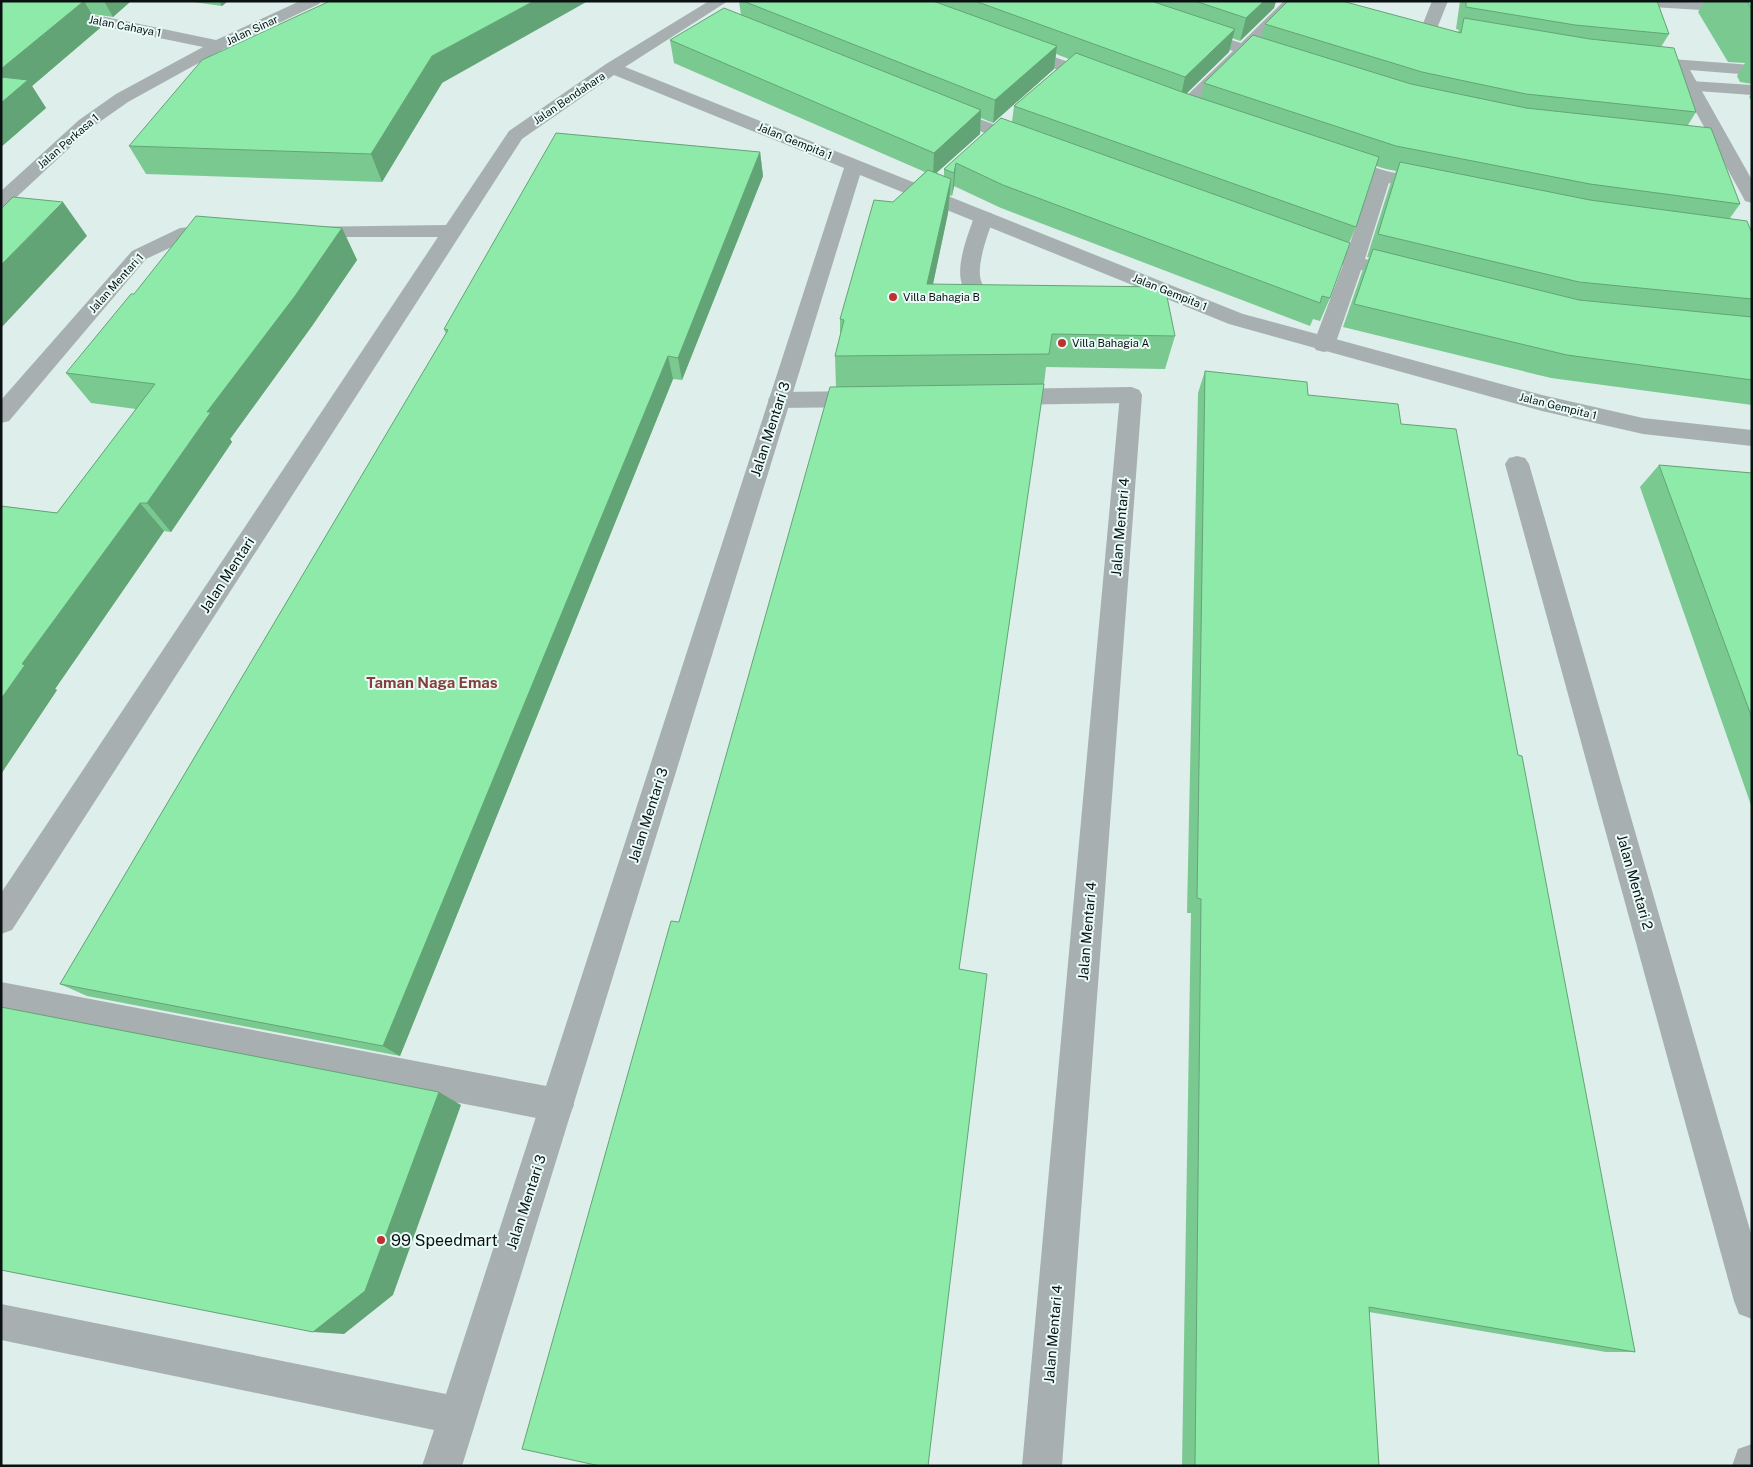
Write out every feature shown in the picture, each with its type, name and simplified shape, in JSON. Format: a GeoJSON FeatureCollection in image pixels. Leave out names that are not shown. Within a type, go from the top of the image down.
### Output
{"type":"FeatureCollection","features":[{"type":"Feature","properties":{"kind":"street","name":"Jalan Sinar"},"geometry":{"type":"LineString","coordinates":[[218,45],[313,1]]}},
{"type":"Feature","properties":{"kind":"street","name":"Jalan Bendahara"},"geometry":{"type":"LineString","coordinates":[[452,231],[515,135],[612,68],[720,1]]}},
{"type":"Feature","properties":{"kind":"street"},"geometry":{"type":"LineString","coordinates":[[1183,109],[1294,1]]}},
{"type":"Feature","properties":{"kind":"street"},"geometry":{"type":"LineString","coordinates":[[1428,31],[1440,1]]}},
{"type":"Feature","properties":{"kind":"street"},"geometry":{"type":"LineString","coordinates":[[1634,1],[1752,8]]}},
{"type":"Feature","properties":{"kind":"street","name":"Jalan Cahaya 1"},"geometry":{"type":"LineString","coordinates":[[1,9],[101,20],[218,45]]}},
{"type":"Feature","properties":{"kind":"street"},"geometry":{"type":"LineString","coordinates":[[700,13],[718,20]]}},
{"type":"Feature","properties":{"kind":"street"},"geometry":{"type":"LineString","coordinates":[[1410,27],[1446,35]]}},
{"type":"Feature","properties":{"kind":"street"},"geometry":{"type":"LineString","coordinates":[[1181,29],[1289,64]]}},
{"type":"Feature","properties":{"kind":"street","name":"Jalan Perkasa 1"},"geometry":{"type":"LineString","coordinates":[[1,201],[85,124],[122,98],[218,45]]}},
{"type":"Feature","properties":{"kind":"street"},"geometry":{"type":"LineString","coordinates":[[1007,45],[1113,84]]}},
{"type":"Feature","properties":{"kind":"street"},"geometry":{"type":"LineString","coordinates":[[1631,61],[1752,70]]}},
{"type":"Feature","properties":{"kind":"street"},"geometry":{"type":"LineString","coordinates":[[1679,66],[1752,197]]}},
{"type":"Feature","properties":{"kind":"street","name":"Jalan Gempita 1"},"geometry":{"type":"LineString","coordinates":[[612,68],[854,165],[934,188],[984,217],[1236,319],[1542,403],[1643,426],[1752,438]]}},
{"type":"Feature","properties":{"kind":"street"},"geometry":{"type":"LineString","coordinates":[[1055,81],[1070,68]]}},
{"type":"Feature","properties":{"kind":"street"},"geometry":{"type":"LineString","coordinates":[[1690,86],[1752,90]]}},
{"type":"Feature","properties":{"kind":"street"},"geometry":{"type":"LineString","coordinates":[[1166,103],[1202,115]]}},
{"type":"Feature","properties":{"kind":"street"},"geometry":{"type":"LineString","coordinates":[[930,106],[988,138],[1041,148]]}},
{"type":"Feature","properties":{"kind":"street"},"geometry":{"type":"LineString","coordinates":[[988,138],[1010,119]]}},
{"type":"Feature","properties":{"kind":"street"},"geometry":{"type":"LineString","coordinates":[[1705,145],[1724,147]]}},
{"type":"Feature","properties":{"kind":"street"},"geometry":{"type":"LineString","coordinates":[[1325,157],[1382,176],[1450,190]]}},
{"type":"Feature","properties":{"kind":"street","name":"Jalan Mentari 3"},"geometry":{"type":"LineString","coordinates":[[442,1466],[854,165]]}},
{"type":"Feature","properties":{"kind":"street"},"geometry":{"type":"LineString","coordinates":[[1324,344],[1354,262],[1382,176]]}},
{"type":"Feature","properties":{"kind":"street"},"geometry":{"type":"LineString","coordinates":[[984,217],[968,276],[974,290],[986,297],[1021,300]]}},
{"type":"Feature","properties":{"kind":"street","name":"Jalan Mentari 1"},"geometry":{"type":"LineString","coordinates":[[1,415],[139,255],[187,232],[236,230]]}},
{"type":"Feature","properties":{"kind":"street"},"geometry":{"type":"LineString","coordinates":[[283,231],[452,231]]}},
{"type":"Feature","properties":{"kind":"street","name":"Jalan Mentari"},"geometry":{"type":"LineString","coordinates":[[1,920],[452,231]]}},
{"type":"Feature","properties":{"kind":"street"},"geometry":{"type":"LineString","coordinates":[[1290,239],[1354,262],[1421,279]]}},
{"type":"Feature","properties":{"kind":"street"},"geometry":{"type":"LineString","coordinates":[[1121,295],[1166,291]]}},
{"type":"Feature","properties":{"kind":"street","name":"Jalan Mentari 4"},"geometry":{"type":"LineString","coordinates":[[984,397],[1131,395],[1042,1466]]}},
{"type":"Feature","properties":{"kind":"street"},"geometry":{"type":"LineString","coordinates":[[779,400],[887,399]]}},
{"type":"Feature","properties":{"kind":"street","name":"Jalan Mentari 2"},"geometry":{"type":"LineString","coordinates":[[1517,464],[1752,1301]]}},
{"type":"Feature","properties":{"kind":"street"},"geometry":{"type":"LineString","coordinates":[[1,998],[557,1105]]}},
{"type":"Feature","properties":{"kind":"street"},"geometry":{"type":"LineString","coordinates":[[1,1322],[458,1416]]}},
{"type":"Feature","properties":{"kind":"building"},"geometry":{"type":"Polygon","coordinates":[[[1,1],[84,1],[1,69],[1,1]]]}},
{"type":"Feature","properties":{"kind":"building"},"geometry":{"type":"Polygon","coordinates":[[[330,1],[534,1],[432,56],[371,154],[129,146],[202,60],[330,1]]]}},
{"type":"Feature","properties":{"kind":"building"},"geometry":{"type":"Polygon","coordinates":[[[743,1],[933,1],[1057,46],[995,100],[743,1]]]}},
{"type":"Feature","properties":{"kind":"building"},"geometry":{"type":"Polygon","coordinates":[[[975,1],[1151,1],[1235,29],[1185,77],[975,1]]]}},
{"type":"Feature","properties":{"kind":"building"},"geometry":{"type":"Polygon","coordinates":[[[1195,1],[1264,1],[1246,18],[1195,1]]]}},
{"type":"Feature","properties":{"kind":"building"},"geometry":{"type":"Polygon","coordinates":[[[1288,1],[1342,1],[1461,33],[1464,18],[1590,39],[1674,48],[1696,112],[1526,94],[1422,72],[1265,24],[1288,1]]]}},
{"type":"Feature","properties":{"kind":"building"},"geometry":{"type":"Polygon","coordinates":[[[1466,1],[1657,1],[1669,34],[1575,25],[1466,7],[1466,1]]]}},
{"type":"Feature","properties":{"kind":"building"},"geometry":{"type":"Polygon","coordinates":[[[1747,1],[1752,1],[1752,9],[1747,1]]]}},
{"type":"Feature","properties":{"kind":"building"},"geometry":{"type":"Polygon","coordinates":[[[724,8],[981,110],[934,153],[670,40],[724,8]]]}},
{"type":"Feature","properties":{"kind":"building"},"geometry":{"type":"Polygon","coordinates":[[[1253,35],[1411,84],[1526,108],[1711,128],[1740,204],[1590,184],[1396,146],[1204,83],[1253,35]]]}},
{"type":"Feature","properties":{"kind":"building"},"geometry":{"type":"Polygon","coordinates":[[[1076,53],[1182,92],[1379,157],[1356,227],[1014,106],[1076,53]]]}},
{"type":"Feature","properties":{"kind":"building"},"geometry":{"type":"Polygon","coordinates":[[[1,77],[28,80],[1,103],[1,77]]]}},
{"type":"Feature","properties":{"kind":"building"},"geometry":{"type":"Polygon","coordinates":[[[1001,118],[1350,243],[1330,298],[1322,296],[1320,303],[1003,185],[956,163],[954,173],[944,169],[1001,118]]]}},
{"type":"Feature","properties":{"kind":"building"},"geometry":{"type":"Polygon","coordinates":[[[556,133],[760,152],[678,358],[668,356],[383,1046],[60,984],[448,330],[444,329],[556,133]]]}},
{"type":"Feature","properties":{"kind":"building"},"geometry":{"type":"Polygon","coordinates":[[[1400,162],[1590,200],[1747,221],[1752,231],[1752,299],[1579,282],[1378,234],[1400,162]]]}},
{"type":"Feature","properties":{"kind":"building"},"geometry":{"type":"Polygon","coordinates":[[[928,170],[951,179],[927,284],[1165,287],[1175,336],[1052,334],[1049,354],[835,356],[844,320],[840,319],[874,200],[893,202],[928,170]]]}},
{"type":"Feature","properties":{"kind":"building"},"geometry":{"type":"Polygon","coordinates":[[[13,197],[63,202],[1,265],[1,209],[13,197]]]}},
{"type":"Feature","properties":{"kind":"building"},"geometry":{"type":"Polygon","coordinates":[[[196,216],[342,228],[295,296],[207,412],[211,412],[147,503],[140,503],[22,664],[25,665],[1,699],[1,506],[57,513],[155,384],[66,373],[131,294],[134,294],[196,216]]]}},
{"type":"Feature","properties":{"kind":"building"},"geometry":{"type":"Polygon","coordinates":[[[1373,249],[1579,300],[1752,317],[1752,380],[1567,355],[1354,304],[1373,249]]]}},
{"type":"Feature","properties":{"kind":"building"},"geometry":{"type":"Polygon","coordinates":[[[1205,371],[1307,382],[1308,395],[1398,404],[1401,424],[1456,429],[1518,755],[1522,756],[1635,1352],[1369,1307],[1379,1466],[1195,1466],[1201,899],[1197,898],[1205,371]]]}},
{"type":"Feature","properties":{"kind":"building"},"geometry":{"type":"Polygon","coordinates":[[[1044,384],[959,969],[987,974],[928,1466],[600,1466],[522,1449],[671,921],[679,922],[830,387],[1044,384]]]}},
{"type":"Feature","properties":{"kind":"building"},"geometry":{"type":"Polygon","coordinates":[[[1659,465],[1752,473],[1752,718],[1659,465]]]}},
{"type":"Feature","properties":{"kind":"building"},"geometry":{"type":"Polygon","coordinates":[[[1,1007],[439,1092],[365,1291],[313,1332],[1,1270],[1,1007]]]}},
{"type":"Feature","properties":{"kind":"place","name":"Villa Bahagia B"},"geometry":{"type":"Point","coordinates":[893,297]}},
{"type":"Feature","properties":{"kind":"place","name":"Villa Bahagia A"},"geometry":{"type":"Point","coordinates":[1062,343]}},
{"type":"Feature","properties":{"kind":"place","name":"99 Speedmart"},"geometry":{"type":"Point","coordinates":[381,1240]}},
{"type":"Feature","properties":{"kind":"district","name":"Taman Naga Emas"},"geometry":{"type":"Point","coordinates":[432,682]}}]}
